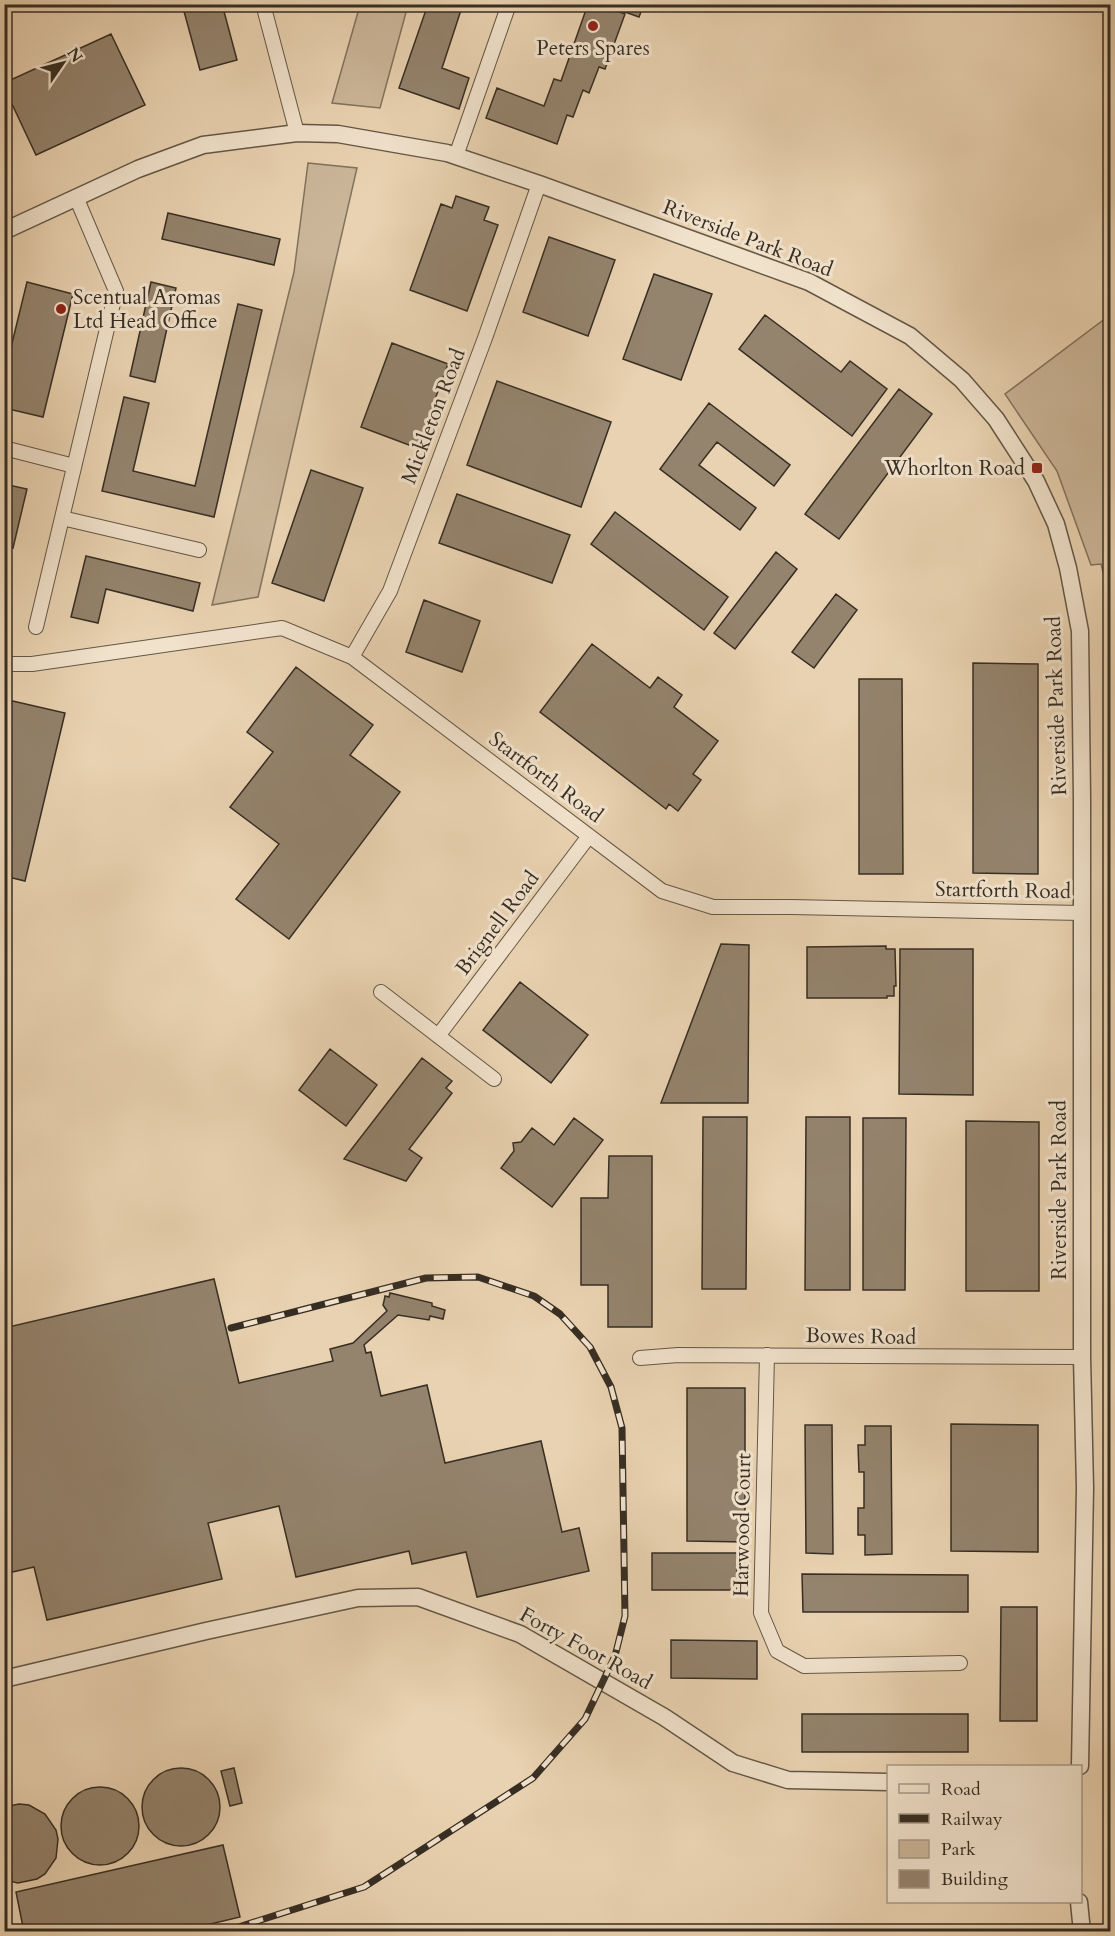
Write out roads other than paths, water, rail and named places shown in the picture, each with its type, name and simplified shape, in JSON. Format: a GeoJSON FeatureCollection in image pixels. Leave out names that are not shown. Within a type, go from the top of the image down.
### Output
{"type":"FeatureCollection","features":[{"type":"Feature","properties":{"kind":"street"},"geometry":{"type":"LineString","coordinates":[[263,4],[297,133]]}},
{"type":"Feature","properties":{"kind":"street"},"geometry":{"type":"LineString","coordinates":[[456,156],[509,4]]}},
{"type":"Feature","properties":{"kind":"street","name":"Riverside Park Road"},"geometry":{"type":"LineString","coordinates":[[4,231],[138,169],[203,145],[297,133],[338,134],[456,156],[809,282],[910,336],[962,380],[996,418],[1036,481],[1056,524],[1068,568],[1078,621],[1082,913],[1082,1357],[1085,1488],[1080,1765]]}},
{"type":"Feature","properties":{"kind":"street","name":"Mickleton Road"},"geometry":{"type":"LineString","coordinates":[[352,657],[390,591],[485,338],[539,184]]}},
{"type":"Feature","properties":{"kind":"street"},"geometry":{"type":"LineString","coordinates":[[36,627],[116,291],[76,197]]}},
{"type":"Feature","properties":{"kind":"street"},"geometry":{"type":"LineString","coordinates":[[4,448],[74,466]]}},
{"type":"Feature","properties":{"kind":"street"},"geometry":{"type":"LineString","coordinates":[[62,518],[199,550]]}},
{"type":"Feature","properties":{"kind":"street","name":"Startforth Road"},"geometry":{"type":"LineString","coordinates":[[4,664],[32,664],[282,628],[352,657],[662,891],[713,907],[1082,913]]}},
{"type":"Feature","properties":{"kind":"street","name":"Brignell Road"},"geometry":{"type":"LineString","coordinates":[[438,1036],[589,836]]}},
{"type":"Feature","properties":{"kind":"street"},"geometry":{"type":"LineString","coordinates":[[381,992],[494,1079]]}},
{"type":"Feature","properties":{"kind":"street","name":"Bowes Road"},"geometry":{"type":"LineString","coordinates":[[640,1358],[678,1355],[1082,1357]]}},
{"type":"Feature","properties":{"kind":"street","name":"Harwood Court"},"geometry":{"type":"LineString","coordinates":[[767,1355],[761,1613],[777,1652],[804,1666],[960,1663]]}},
{"type":"Feature","properties":{"kind":"street","name":"Forty Foot Road"},"geometry":{"type":"LineString","coordinates":[[4,1679],[358,1598],[418,1596],[520,1634],[664,1717],[733,1763],[788,1780],[887,1782]]}},
{"type":"Feature","properties":{"kind":"street"},"geometry":{"type":"LineString","coordinates":[[1079,1903],[1082,1932]]}},
{"type":"Feature","properties":{"kind":"railway"},"geometry":{"type":"LineString","coordinates":[[223,1932],[364,1887],[533,1778],[585,1719],[615,1656],[625,1616],[622,1428],[611,1387],[590,1347],[560,1314],[534,1296],[478,1277],[426,1278],[231,1328]]}},
{"type":"Feature","properties":{"kind":"place","name":"Peters Spares"},"geometry":{"type":"Point","coordinates":[593,26]}},
{"type":"Feature","properties":{"kind":"place","name":"Scentual Aromas Ltd Head Office"},"geometry":{"type":"Point","coordinates":[61,309]}},
{"type":"Feature","properties":{"kind":"place","name":"Whorlton Road"},"geometry":{"type":"Point","coordinates":[1037,468]}}]}
